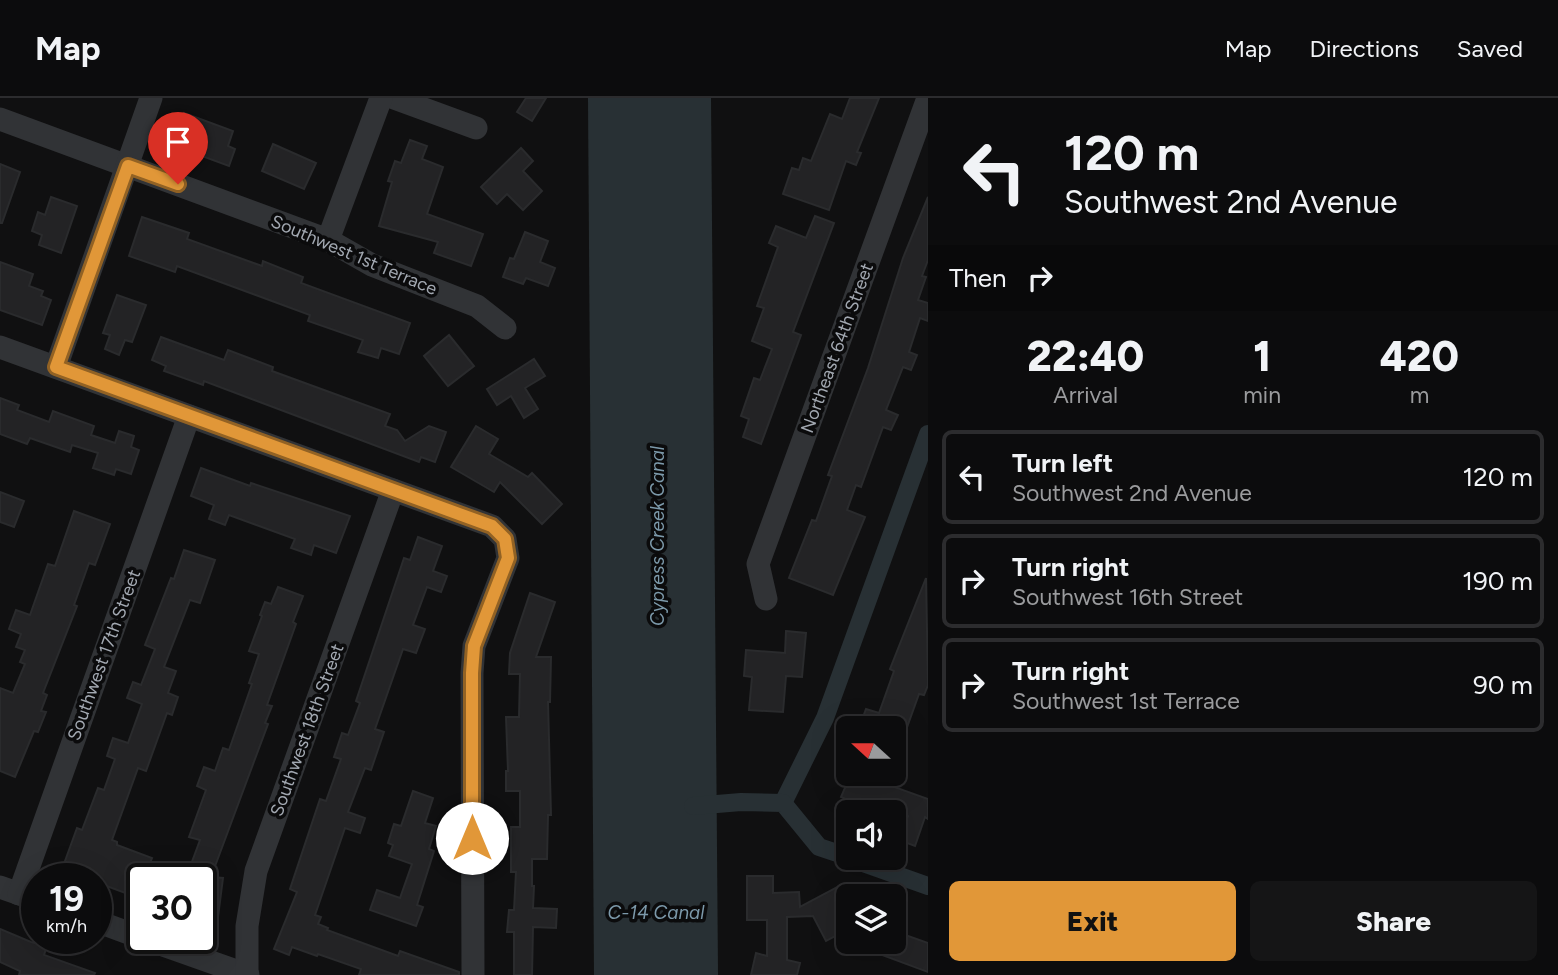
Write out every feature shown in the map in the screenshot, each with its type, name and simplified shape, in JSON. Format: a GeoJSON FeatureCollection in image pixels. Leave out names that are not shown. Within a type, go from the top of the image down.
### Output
{"type":"FeatureCollection","features":[{"type":"Feature","properties":{"kind":"street"},"geometry":{"type":"LineString","coordinates":[[56,367],[151,98]]}},
{"type":"Feature","properties":{"kind":"street"},"geometry":{"type":"LineString","coordinates":[[328,240],[381,98]]}},
{"type":"Feature","properties":{"kind":"street"},"geometry":{"type":"LineString","coordinates":[[394,98],[476,128]]}},
{"type":"Feature","properties":{"kind":"street","name":"Northeast 64th Street"},"geometry":{"type":"LineString","coordinates":[[766,599],[758,564],[928,98]]}},
{"type":"Feature","properties":{"kind":"street","name":"Southwest 1st Terrace"},"geometry":{"type":"LineString","coordinates":[[0,119],[328,240],[372,265],[477,306],[505,328]]}},
{"type":"Feature","properties":{"kind":"street"},"geometry":{"type":"LineString","coordinates":[[0,346],[492,526],[505,539],[508,558],[474,646],[472,673],[473,975]]}},
{"type":"Feature","properties":{"kind":"street","name":"Southwest 17th Street"},"geometry":{"type":"LineString","coordinates":[[18,894],[189,416]]}},
{"type":"Feature","properties":{"kind":"street","name":"Southwest 18th Street"},"geometry":{"type":"LineString","coordinates":[[248,975],[247,926],[256,872],[393,490]]}},
{"type":"Feature","properties":{"kind":"street"},"geometry":{"type":"LineString","coordinates":[[188,954],[248,975]]}},
{"type":"Feature","properties":{"kind":"water","name":"C-14 Canal"},"geometry":{"type":"Polygon","coordinates":[[[588,98],[711,98],[718,975],[594,975],[588,98]]]}},
{"type":"Feature","properties":{"kind":"building"},"geometry":{"type":"Polygon","coordinates":[[[526,98],[546,98],[532,121],[517,112],[526,98]]]}},
{"type":"Feature","properties":{"kind":"building"},"geometry":{"type":"Polygon","coordinates":[[[850,98],[879,98],[857,152],[861,153],[856,165],[846,161],[829,210],[783,194],[792,168],[799,170],[803,158],[811,161],[830,114],[842,119],[850,98]]]}},
{"type":"Feature","properties":{"kind":"building"},"geometry":{"type":"Polygon","coordinates":[[[184,113],[233,131],[228,146],[235,149],[229,166],[172,145],[184,113]]]}},
{"type":"Feature","properties":{"kind":"building"},"geometry":{"type":"Polygon","coordinates":[[[410,140],[427,146],[422,159],[443,167],[427,214],[483,234],[471,266],[434,253],[438,242],[379,226],[392,182],[388,181],[395,161],[401,163],[410,140]]]}},
{"type":"Feature","properties":{"kind":"building"},"geometry":{"type":"Polygon","coordinates":[[[273,144],[316,163],[304,189],[262,171],[273,144]]]}},
{"type":"Feature","properties":{"kind":"building"},"geometry":{"type":"Polygon","coordinates":[[[521,148],[533,161],[523,171],[542,191],[523,210],[507,194],[497,204],[481,187],[521,148]]]}},
{"type":"Feature","properties":{"kind":"building"},"geometry":{"type":"Polygon","coordinates":[[[0,164],[20,172],[2,223],[0,223],[0,164]]]}},
{"type":"Feature","properties":{"kind":"building"},"geometry":{"type":"Polygon","coordinates":[[[51,197],[77,206],[61,253],[39,245],[42,235],[32,231],[38,212],[45,215],[51,197]]]}},
{"type":"Feature","properties":{"kind":"building"},"geometry":{"type":"Polygon","coordinates":[[[928,197],[928,260],[922,276],[926,277],[918,300],[928,303],[928,321],[920,318],[909,352],[917,355],[911,370],[903,367],[886,410],[898,415],[891,430],[883,427],[861,487],[856,485],[847,510],[865,517],[833,595],[789,578],[812,520],[816,521],[832,476],[828,475],[868,368],[903,258],[928,197]]]}},
{"type":"Feature","properties":{"kind":"building"},"geometry":{"type":"Polygon","coordinates":[[[815,216],[834,223],[793,332],[801,335],[761,444],[743,437],[749,419],[741,416],[754,378],[760,380],[772,349],[752,341],[764,308],[757,306],[778,247],[769,243],[776,226],[806,238],[815,216]]]}},
{"type":"Feature","properties":{"kind":"building"},"geometry":{"type":"Polygon","coordinates":[[[142,217],[189,233],[187,239],[262,266],[263,261],[303,277],[301,283],[410,323],[399,354],[381,348],[378,358],[358,352],[363,340],[308,321],[310,315],[177,266],[175,272],[129,256],[142,217]]]}},
{"type":"Feature","properties":{"kind":"building"},"geometry":{"type":"Polygon","coordinates":[[[525,232],[548,241],[540,262],[555,268],[548,286],[526,278],[523,284],[503,277],[525,232]]]}},
{"type":"Feature","properties":{"kind":"building"},"geometry":{"type":"Polygon","coordinates":[[[0,262],[33,274],[29,286],[43,291],[41,296],[51,300],[42,325],[0,310],[0,262]]]}},
{"type":"Feature","properties":{"kind":"building"},"geometry":{"type":"Polygon","coordinates":[[[117,295],[146,305],[132,342],[125,340],[119,355],[105,349],[110,335],[103,333],[117,295]]]}},
{"type":"Feature","properties":{"kind":"building"},"geometry":{"type":"Polygon","coordinates":[[[449,335],[474,366],[448,386],[424,356],[449,335]]]}},
{"type":"Feature","properties":{"kind":"building"},"geometry":{"type":"Polygon","coordinates":[[[161,337],[224,360],[228,350],[273,367],[272,371],[390,414],[385,426],[397,430],[405,441],[429,426],[446,432],[435,462],[421,457],[419,462],[204,381],[203,385],[164,371],[166,366],[152,360],[161,337]]]}},
{"type":"Feature","properties":{"kind":"building"},"geometry":{"type":"Polygon","coordinates":[[[534,359],[545,376],[525,388],[538,409],[524,418],[511,396],[497,405],[487,389],[534,359]]]}},
{"type":"Feature","properties":{"kind":"building"},"geometry":{"type":"Polygon","coordinates":[[[0,398],[19,405],[17,410],[49,422],[53,411],[94,426],[91,435],[115,443],[119,431],[134,436],[131,447],[139,450],[131,474],[116,469],[114,475],[93,468],[98,453],[72,445],[70,452],[30,438],[27,444],[0,434],[0,398]]]}},
{"type":"Feature","properties":{"kind":"building"},"geometry":{"type":"Polygon","coordinates":[[[476,426],[498,439],[489,454],[528,477],[532,473],[562,504],[542,524],[500,482],[494,492],[451,467],[476,426]]]}},
{"type":"Feature","properties":{"kind":"building"},"geometry":{"type":"Polygon","coordinates":[[[201,468],[250,486],[251,483],[350,516],[336,553],[314,545],[311,555],[291,548],[295,539],[229,515],[225,525],[209,519],[214,505],[191,496],[201,468]]]}},
{"type":"Feature","properties":{"kind":"building"},"geometry":{"type":"Polygon","coordinates":[[[0,492],[24,501],[14,527],[0,522],[0,492]]]}},
{"type":"Feature","properties":{"kind":"building"},"geometry":{"type":"Polygon","coordinates":[[[74,511],[110,524],[95,565],[89,563],[74,605],[77,606],[43,693],[47,695],[41,711],[46,712],[38,732],[34,731],[15,777],[0,771],[0,688],[13,693],[25,664],[20,662],[25,650],[16,647],[21,634],[9,629],[16,610],[30,615],[48,564],[55,566],[74,511]]]}},
{"type":"Feature","properties":{"kind":"building"},"geometry":{"type":"Polygon","coordinates":[[[418,537],[442,546],[433,571],[447,576],[441,592],[427,587],[413,625],[425,629],[416,653],[403,649],[375,729],[384,732],[371,770],[365,768],[348,812],[365,818],[360,833],[345,828],[315,915],[321,917],[318,924],[328,928],[327,930],[398,956],[400,951],[459,972],[459,975],[359,975],[361,969],[318,954],[317,956],[292,947],[289,955],[274,949],[297,892],[290,889],[320,799],[326,801],[341,759],[334,757],[342,733],[348,735],[360,703],[356,701],[404,558],[410,560],[418,537]]]}},
{"type":"Feature","properties":{"kind":"building"},"geometry":{"type":"Polygon","coordinates":[[[184,550],[215,560],[200,603],[190,600],[164,667],[176,671],[168,693],[178,697],[172,715],[167,713],[146,771],[138,768],[112,840],[117,842],[117,845],[152,858],[150,863],[126,863],[126,893],[112,888],[112,863],[64,863],[77,828],[82,830],[98,788],[104,790],[115,759],[107,756],[113,738],[128,743],[142,704],[127,698],[133,682],[141,685],[155,649],[145,645],[171,578],[174,579],[184,550]]]}},
{"type":"Feature","properties":{"kind":"building"},"geometry":{"type":"Polygon","coordinates":[[[926,578],[928,685],[924,695],[919,694],[906,730],[906,716],[863,716],[866,709],[879,713],[894,671],[890,669],[926,578]]]}},
{"type":"Feature","properties":{"kind":"building"},"geometry":{"type":"Polygon","coordinates":[[[278,587],[303,596],[293,622],[296,624],[267,705],[272,706],[265,723],[268,724],[216,863],[192,863],[200,840],[189,837],[206,790],[197,786],[204,767],[215,771],[223,748],[229,750],[252,684],[249,683],[259,654],[249,651],[265,602],[271,604],[278,587]]]}},
{"type":"Feature","properties":{"kind":"building"},"geometry":{"type":"Polygon","coordinates":[[[530,593],[555,602],[536,657],[551,657],[548,702],[551,815],[548,815],[547,859],[532,859],[532,886],[533,908],[557,909],[556,928],[533,927],[532,975],[514,975],[514,932],[507,932],[509,910],[514,910],[516,872],[511,872],[511,827],[520,827],[520,791],[506,791],[506,717],[519,717],[520,674],[509,674],[510,653],[530,593]]]}},
{"type":"Feature","properties":{"kind":"building"},"geometry":{"type":"Polygon","coordinates":[[[786,631],[806,633],[802,677],[786,676],[783,712],[749,710],[752,677],[744,676],[746,650],[785,653],[786,631]]]}},
{"type":"Feature","properties":{"kind":"building"},"geometry":{"type":"Polygon","coordinates":[[[846,786],[891,786],[928,799],[928,819],[925,817],[915,846],[906,843],[906,800],[848,800],[841,797],[846,786]]]}},
{"type":"Feature","properties":{"kind":"building"},"geometry":{"type":"Polygon","coordinates":[[[413,791],[433,798],[425,823],[436,826],[429,849],[434,851],[417,905],[423,907],[416,926],[370,910],[377,890],[400,898],[412,864],[389,856],[393,845],[388,843],[394,824],[401,826],[413,791]]]}},
{"type":"Feature","properties":{"kind":"building"},"geometry":{"type":"Polygon","coordinates":[[[747,876],[773,876],[773,893],[799,892],[800,907],[836,888],[836,936],[826,941],[813,916],[787,917],[787,960],[800,963],[797,975],[751,975],[756,953],[767,956],[767,920],[747,920],[747,876]]]}},
{"type":"Feature","properties":{"kind":"building"},"geometry":{"type":"Polygon","coordinates":[[[217,878],[223,878],[217,925],[217,878]]]}},
{"type":"Feature","properties":{"kind":"building"},"geometry":{"type":"Polygon","coordinates":[[[0,929],[21,938],[21,954],[44,954],[95,973],[19,975],[20,971],[0,962],[0,929]]]}},
{"type":"Feature","properties":{"kind":"building"},"geometry":{"type":"Polygon","coordinates":[[[906,935],[928,943],[928,972],[880,954],[906,954],[906,935]]]}},
{"type":"Feature","properties":{"kind":"waterway"},"geometry":{"type":"LineString","coordinates":[[783,803],[825,718],[928,434]]}},
{"type":"Feature","properties":{"kind":"waterway"},"geometry":{"type":"LineString","coordinates":[[693,806],[741,802],[783,803],[819,847],[836,853]]}},
{"type":"Feature","properties":{"kind":"waterway"},"geometry":{"type":"LineString","coordinates":[[883,870],[928,886]]}},
{"type":"Feature","properties":{"kind":"route"},"geometry":{"type":"LineString","coordinates":[[178,184],[128,166],[56,367],[492,526],[505,539],[508,558],[474,646],[472,838]]}},
{"type":"Feature","properties":{"kind":"water label","name":"Cypress Creek Canal"},"geometry":{"type":"Point","coordinates":[657,536]}}]}
